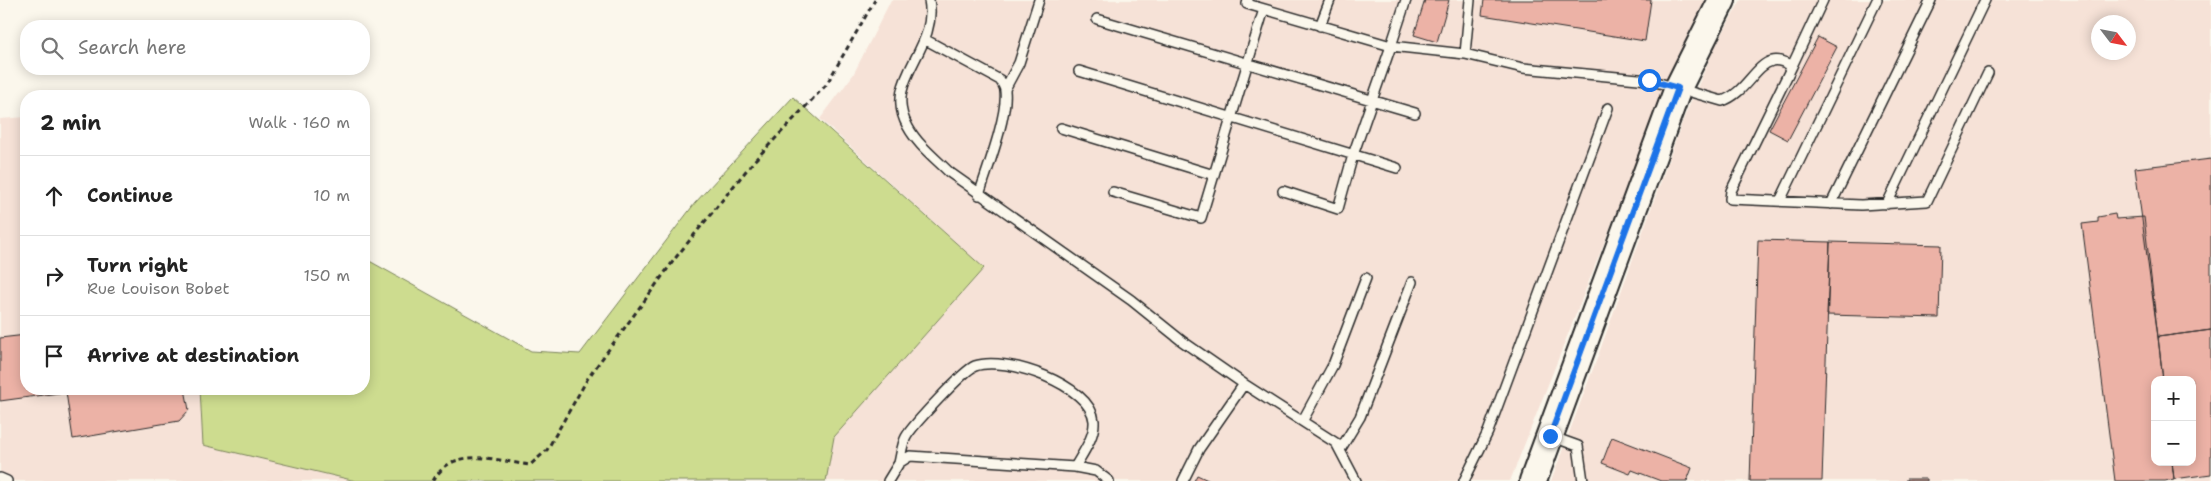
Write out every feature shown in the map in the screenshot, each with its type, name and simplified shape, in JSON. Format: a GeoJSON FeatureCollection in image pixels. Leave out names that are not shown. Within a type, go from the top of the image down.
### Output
{"type":"FeatureCollection","features":[{"type":"Feature","properties":{"kind":"street"},"geometry":{"type":"LineString","coordinates":[[1533,481],[1678,88],[1722,0]]}},
{"type":"Feature","properties":{"kind":"lane"},"geometry":{"type":"LineString","coordinates":[[929,0],[932,15],[926,40],[909,70],[900,95],[901,113],[908,128],[926,149],[949,172],[1132,300],[1182,341],[1244,384],[1336,442],[1356,481]]}},
{"type":"Feature","properties":{"kind":"lane"},"geometry":{"type":"LineString","coordinates":[[980,195],[994,148],[1004,105],[1005,89],[1019,63],[1039,0]]}},
{"type":"Feature","properties":{"kind":"lane"},"geometry":{"type":"LineString","coordinates":[[1248,0],[1247,4],[1391,46],[1465,54],[1523,68],[1640,79],[1722,100],[1731,98],[1766,64],[1779,60],[1792,66]]}},
{"type":"Feature","properties":{"kind":"lane"},"geometry":{"type":"LineString","coordinates":[[1320,26],[1330,0]]}},
{"type":"Feature","properties":{"kind":"lane"},"geometry":{"type":"LineString","coordinates":[[1283,191],[1338,209],[1353,155],[1406,0]]}},
{"type":"Feature","properties":{"kind":"lane"},"geometry":{"type":"LineString","coordinates":[[1465,54],[1470,0]]}},
{"type":"Feature","properties":{"kind":"lane"},"geometry":{"type":"LineString","coordinates":[[1824,0],[1731,191],[1730,199],[1831,204],[1927,202],[1988,73]]}},
{"type":"Feature","properties":{"kind":"lane"},"geometry":{"type":"LineString","coordinates":[[1780,201],[1877,0]]}},
{"type":"Feature","properties":{"kind":"lane"},"geometry":{"type":"LineString","coordinates":[[1831,204],[1931,0]]}},
{"type":"Feature","properties":{"kind":"lane"},"geometry":{"type":"LineString","coordinates":[[1887,204],[1985,0]]}},
{"type":"Feature","properties":{"kind":"lane"},"geometry":{"type":"LineString","coordinates":[[1113,192],[1201,218],[1264,9]]}},
{"type":"Feature","properties":{"kind":"lane"},"geometry":{"type":"LineString","coordinates":[[1097,19],[1248,62],[1415,113]]}},
{"type":"Feature","properties":{"kind":"lane"},"geometry":{"type":"LineString","coordinates":[[926,40],[1000,80],[1005,89]]}},
{"type":"Feature","properties":{"kind":"lane"},"geometry":{"type":"LineString","coordinates":[[1079,71],[1397,168]]}},
{"type":"Feature","properties":{"kind":"lane"},"geometry":{"type":"LineString","coordinates":[[1464,481],[1488,432],[1608,108]]}},
{"type":"Feature","properties":{"kind":"lane"},"geometry":{"type":"LineString","coordinates":[[1061,128],[1214,175]]}},
{"type":"Feature","properties":{"kind":"lane"},"geometry":{"type":"LineString","coordinates":[[1303,420],[1334,365],[1366,278]]}},
{"type":"Feature","properties":{"kind":"lane"},"geometry":{"type":"LineString","coordinates":[[1340,450],[1360,417],[1412,282]]}},
{"type":"Feature","properties":{"kind":"lane"},"geometry":{"type":"LineString","coordinates":[[888,481],[899,463],[906,437],[962,375],[974,366],[994,363],[1021,366],[1063,386],[1084,401],[1091,410],[1094,422],[1091,438],[1075,467]]}},
{"type":"Feature","properties":{"kind":"lane"},"geometry":{"type":"LineString","coordinates":[[1183,481],[1200,450],[1244,384]]}},
{"type":"Feature","properties":{"kind":"lane"},"geometry":{"type":"LineString","coordinates":[[1550,436],[1578,446],[1583,481]]}},
{"type":"Feature","properties":{"kind":"lane"},"geometry":{"type":"LineString","coordinates":[[899,463],[910,456],[1075,467],[1096,471],[1109,481]]}},
{"type":"Feature","properties":{"kind":"lane"},"geometry":{"type":"LineString","coordinates":[[0,478],[7,481]]}},
{"type":"Feature","properties":{"kind":"path"},"geometry":{"type":"LineString","coordinates":[[433,481],[452,461],[471,456],[530,465],[547,450],[588,378],[677,256],[754,161],[826,85],[875,0]]}},
{"type":"Feature","properties":{"kind":"shaded area"},"geometry":{"type":"Polygon","coordinates":[[[891,0],[1707,0],[1670,76],[1510,481],[826,481],[834,437],[984,268],[820,119],[853,75],[891,0]]]}},
{"type":"Feature","properties":{"kind":"shaded area"},"geometry":{"type":"Polygon","coordinates":[[[1741,0],[2211,0],[2211,481],[1551,481],[1683,120],[1714,49],[1741,0]]]}},
{"type":"Feature","properties":{"kind":"shaded area"},"geometry":{"type":"Polygon","coordinates":[[[20,117],[20,395],[200,395],[203,445],[356,481],[0,481],[0,119],[20,117]]]}},
{"type":"Feature","properties":{"kind":"green space"},"geometry":{"type":"Polygon","coordinates":[[[793,97],[984,268],[834,437],[826,481],[356,481],[203,445],[200,395],[370,395],[370,261],[531,351],[580,354],[695,203],[793,97]]]}},
{"type":"Feature","properties":{"kind":"building"},"geometry":{"type":"Polygon","coordinates":[[[1425,0],[1449,0],[1437,42],[1414,35],[1425,0]]]}},
{"type":"Feature","properties":{"kind":"building"},"geometry":{"type":"Polygon","coordinates":[[[1484,0],[1651,0],[1645,41],[1482,15],[1484,0]]]}},
{"type":"Feature","properties":{"kind":"building"},"geometry":{"type":"Polygon","coordinates":[[[1818,37],[1837,47],[1788,140],[1769,130],[1818,37]]]}},
{"type":"Feature","properties":{"kind":"building"},"geometry":{"type":"Polygon","coordinates":[[[2211,159],[2211,330],[2158,337],[2135,168],[2211,159]]]}},
{"type":"Feature","properties":{"kind":"building"},"geometry":{"type":"Polygon","coordinates":[[[2115,214],[2116,219],[2144,217],[2163,376],[2151,376],[2151,466],[2172,466],[2174,479],[2165,481],[2115,481],[2082,224],[2098,222],[2098,217],[2115,214]]]}},
{"type":"Feature","properties":{"kind":"building"},"geometry":{"type":"Polygon","coordinates":[[[1758,240],[1830,242],[1822,481],[1750,481],[1758,240]]]}},
{"type":"Feature","properties":{"kind":"building"},"geometry":{"type":"Polygon","coordinates":[[[1830,242],[1941,245],[1939,318],[1827,315],[1830,242]]]}},
{"type":"Feature","properties":{"kind":"building"},"geometry":{"type":"Polygon","coordinates":[[[2211,330],[2211,474],[2174,479],[2172,466],[2196,466],[2196,376],[2163,376],[2158,337],[2211,330]]]}},
{"type":"Feature","properties":{"kind":"building"},"geometry":{"type":"Polygon","coordinates":[[[20,336],[20,395],[44,395],[0,401],[0,338],[20,336]]]}},
{"type":"Feature","properties":{"kind":"building"},"geometry":{"type":"Polygon","coordinates":[[[66,395],[186,395],[189,410],[179,421],[73,439],[66,395]]]}},
{"type":"Feature","properties":{"kind":"building"},"geometry":{"type":"Polygon","coordinates":[[[1612,437],[1692,468],[1687,481],[1661,481],[1632,470],[1630,474],[1602,463],[1612,437]]]}},
{"type":"Feature","properties":{"kind":"building"},"geometry":{"type":"Polygon","coordinates":[[[1197,475],[1210,481],[1194,481],[1197,475]]]}},
{"type":"Feature","properties":{"kind":"building"},"geometry":{"type":"Polygon","coordinates":[[[1906,479],[1927,479],[1927,481],[1906,481],[1906,479]]]}},
{"type":"Feature","properties":{"kind":"route"},"geometry":{"type":"LineString","coordinates":[[1550,436],[1678,88],[1649,80]]}}]}
